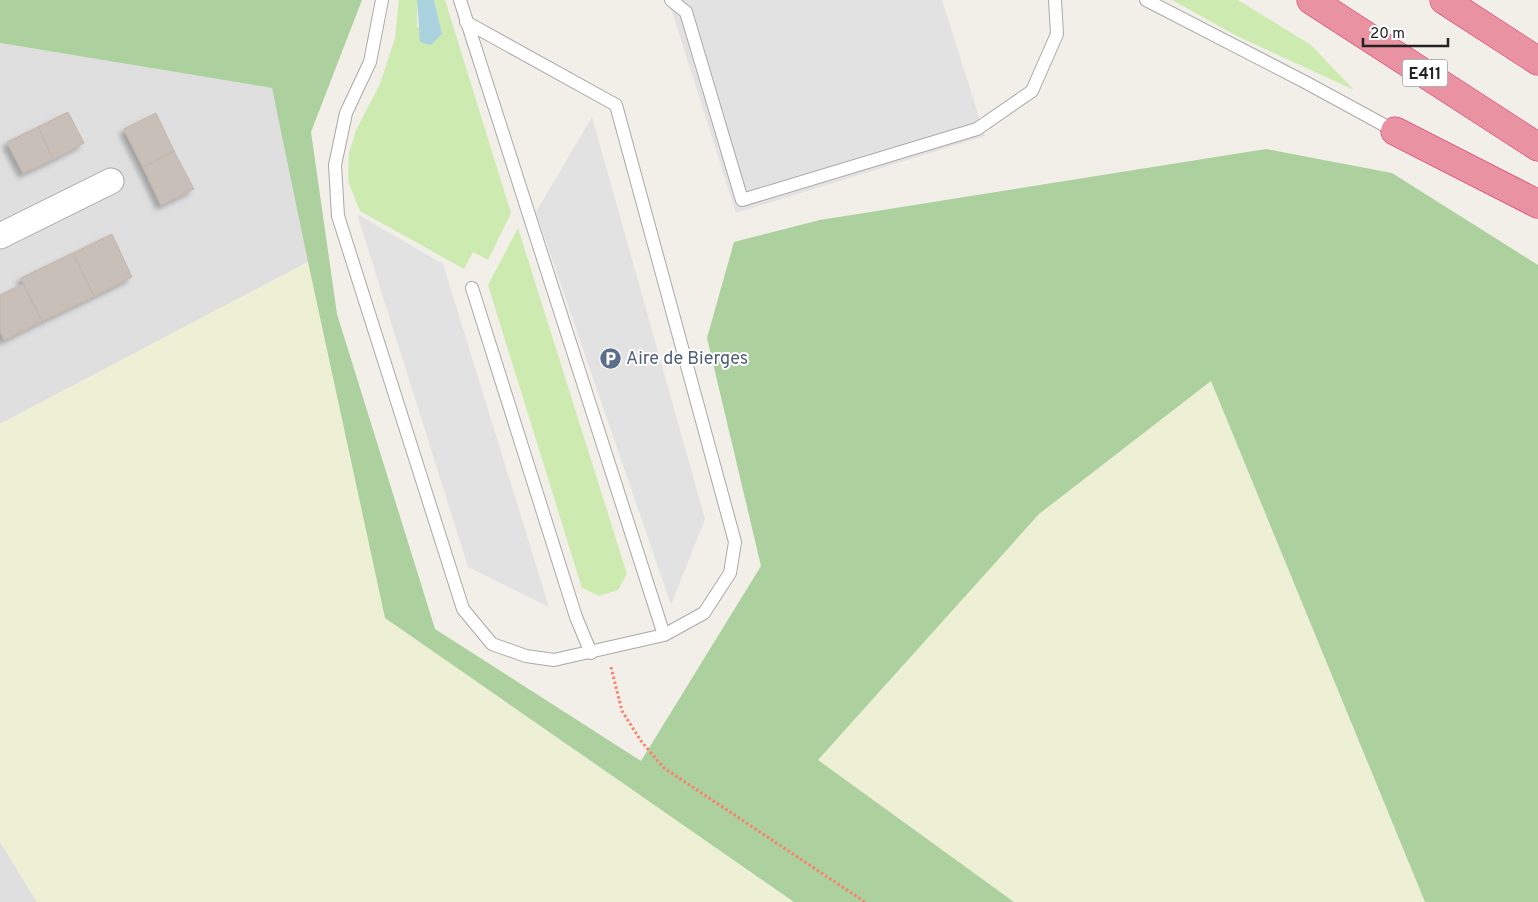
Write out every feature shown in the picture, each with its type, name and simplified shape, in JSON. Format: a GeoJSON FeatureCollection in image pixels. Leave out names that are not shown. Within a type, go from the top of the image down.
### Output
{"type":"FeatureCollection","features":[{"type":"Feature","properties":{"kind":"highway","name":"E411"},"geometry":{"type":"LineString","coordinates":[[1312,0],[1538,146]]}},
{"type":"Feature","properties":{"kind":"highway"},"geometry":{"type":"LineString","coordinates":[[1444,0],[1538,61]]}},
{"type":"Feature","properties":{"kind":"highway"},"geometry":{"type":"LineString","coordinates":[[1395,131],[1538,204]]}},
{"type":"Feature","properties":{"kind":"street"},"geometry":{"type":"LineString","coordinates":[[0,236],[111,181]]}},
{"type":"Feature","properties":{"kind":"lane"},"geometry":{"type":"LineString","coordinates":[[382,0],[370,62],[346,113],[335,165],[338,216],[462,609],[492,644],[526,656],[554,660],[664,635],[704,613],[730,573],[735,542],[616,105],[466,22]]}},
{"type":"Feature","properties":{"kind":"lane"},"geometry":{"type":"LineString","coordinates":[[460,0],[664,635]]}},
{"type":"Feature","properties":{"kind":"lane"},"geometry":{"type":"LineString","coordinates":[[671,0],[686,12],[742,200],[977,129],[1032,91],[1057,34],[1055,0]]}},
{"type":"Feature","properties":{"kind":"lane"},"geometry":{"type":"LineString","coordinates":[[1146,0],[1395,131]]}},
{"type":"Feature","properties":{"kind":"lane"},"geometry":{"type":"LineString","coordinates":[[472,288],[576,617],[591,653]]}},
{"type":"Feature","properties":{"kind":"path"},"geometry":{"type":"LineString","coordinates":[[606,649],[622,711],[641,742],[664,768],[865,902]]}},
{"type":"Feature","properties":{"kind":"shaded area"},"geometry":{"type":"Polygon","coordinates":[[[675,0],[942,0],[985,136],[736,213],[669,2],[675,0]]]}},
{"type":"Feature","properties":{"kind":"shaded area"},"geometry":{"type":"Polygon","coordinates":[[[0,43],[273,88],[308,262],[0,424],[0,43]]]}},
{"type":"Feature","properties":{"kind":"shaded area"},"geometry":{"type":"Polygon","coordinates":[[[592,117],[705,519],[671,605],[536,212],[592,117]]]}},
{"type":"Feature","properties":{"kind":"shaded area"},"geometry":{"type":"Polygon","coordinates":[[[357,214],[443,264],[549,607],[468,567],[357,214]]]}},
{"type":"Feature","properties":{"kind":"shaded area"},"geometry":{"type":"Polygon","coordinates":[[[0,842],[37,902],[0,902],[0,842]]]}},
{"type":"Feature","properties":{"kind":"green space"},"geometry":{"type":"Polygon","coordinates":[[[0,0],[362,0],[311,132],[337,314],[435,629],[641,761],[761,566],[707,338],[734,242],[820,220],[1266,149],[1392,173],[1538,265],[1538,902],[1425,902],[1211,381],[1039,514],[818,760],[1014,902],[794,902],[385,618],[272,88],[0,43],[0,0]]]}},
{"type":"Feature","properties":{"kind":"green space"},"geometry":{"type":"Polygon","coordinates":[[[399,0],[417,0],[417,27],[442,34],[434,0],[445,0],[511,213],[488,260],[473,252],[464,269],[360,211],[348,181],[349,153],[356,130],[380,84],[395,38],[399,0]]]}},
{"type":"Feature","properties":{"kind":"green space"},"geometry":{"type":"Polygon","coordinates":[[[1172,0],[1238,0],[1311,45],[1354,90],[1237,36],[1172,0]]]}},
{"type":"Feature","properties":{"kind":"green space"},"geometry":{"type":"Polygon","coordinates":[[[518,228],[627,574],[618,590],[599,596],[582,588],[488,285],[518,228]]]}},
{"type":"Feature","properties":{"kind":"green space"},"geometry":{"type":"Polygon","coordinates":[[[308,262],[385,618],[794,902],[37,902],[0,842],[0,424],[308,262]]]}},
{"type":"Feature","properties":{"kind":"green space"},"geometry":{"type":"Polygon","coordinates":[[[1211,381],[1425,902],[1014,902],[818,760],[1039,514],[1211,381]]]}},
{"type":"Feature","properties":{"kind":"water"},"geometry":{"type":"Polygon","coordinates":[[[417,0],[434,0],[442,34],[431,45],[420,42],[417,0]]]}},
{"type":"Feature","properties":{"kind":"building"},"geometry":{"type":"Polygon","coordinates":[[[68,112],[84,143],[53,159],[38,127],[68,112]]]}},
{"type":"Feature","properties":{"kind":"building"},"geometry":{"type":"Polygon","coordinates":[[[156,113],[174,151],[143,167],[124,129],[156,113]]]}},
{"type":"Feature","properties":{"kind":"building"},"geometry":{"type":"Polygon","coordinates":[[[38,127],[53,159],[23,173],[7,142],[38,127]]]}},
{"type":"Feature","properties":{"kind":"building"},"geometry":{"type":"Polygon","coordinates":[[[174,151],[194,189],[161,205],[143,167],[174,151]]]}},
{"type":"Feature","properties":{"kind":"building"},"geometry":{"type":"Polygon","coordinates":[[[112,234],[132,277],[94,296],[73,253],[112,234]]]}},
{"type":"Feature","properties":{"kind":"building"},"geometry":{"type":"Polygon","coordinates":[[[73,253],[94,296],[42,321],[21,278],[73,253]]]}},
{"type":"Feature","properties":{"kind":"building"},"geometry":{"type":"Polygon","coordinates":[[[23,284],[42,321],[4,340],[0,331],[0,295],[23,284]]]}},
{"type":"Feature","properties":{"kind":"place","name":"Aire de Bierges"},"geometry":{"type":"Point","coordinates":[610,358]}}]}
